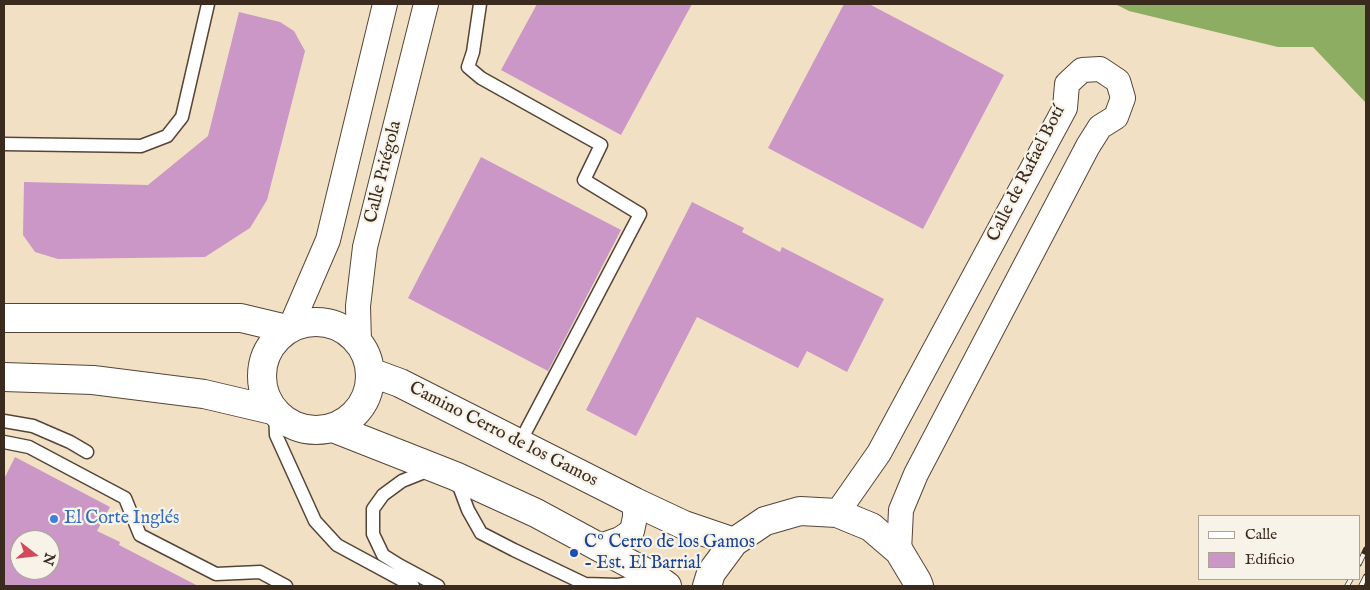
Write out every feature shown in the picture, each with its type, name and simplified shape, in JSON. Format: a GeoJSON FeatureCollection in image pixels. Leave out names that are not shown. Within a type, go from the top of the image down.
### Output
{"type":"FeatureCollection","features":[{"type":"Feature","properties":{"kind":"street"},"geometry":{"type":"LineString","coordinates":[[289,329],[328,240],[386,4]]}},
{"type":"Feature","properties":{"kind":"street","name":"Calle Priégola"},"geometry":{"type":"LineString","coordinates":[[358,342],[358,306],[365,247],[426,4]]}},
{"type":"Feature","properties":{"kind":"street","name":"Calle de Rafael Botí"},"geometry":{"type":"LineString","coordinates":[[837,513],[879,454],[1065,108],[1067,84],[1082,70],[1100,69],[1118,81],[1123,98],[1116,117],[1100,127],[1088,146],[916,474],[902,510],[899,551]]}},
{"type":"Feature","properties":{"kind":"street"},"geometry":{"type":"LineString","coordinates":[[4,318],[242,318],[289,329]]}},
{"type":"Feature","properties":{"kind":"street"},"geometry":{"type":"LineString","coordinates":[[306,322],[320,322],[334,325],[348,332],[358,342],[366,356],[370,372],[368,389],[361,406],[349,419],[333,428],[303,429],[288,423],[274,411],[264,393],[261,375],[264,357],[274,341],[289,329],[306,322]]}},
{"type":"Feature","properties":{"kind":"street","name":"Camino Cerro de los Gamos"},"geometry":{"type":"LineString","coordinates":[[370,372],[400,383],[684,525],[734,542]]}},
{"type":"Feature","properties":{"kind":"street"},"geometry":{"type":"LineString","coordinates":[[4,377],[93,380],[204,394],[274,411]]}},
{"type":"Feature","properties":{"kind":"street"},"geometry":{"type":"LineString","coordinates":[[333,428],[446,472],[536,513],[662,582]]}},
{"type":"Feature","properties":{"kind":"street"},"geometry":{"type":"LineString","coordinates":[[597,547],[620,539],[632,531],[635,518],[635,502]]}},
{"type":"Feature","properties":{"kind":"street"},"geometry":{"type":"LineString","coordinates":[[706,586],[711,573],[734,542],[765,521],[800,511],[837,513],[871,527],[899,551],[915,577],[918,586]]}},
{"type":"Feature","properties":{"kind":"lane"},"geometry":{"type":"LineString","coordinates":[[4,144],[141,146],[167,136],[182,117],[208,4]]}},
{"type":"Feature","properties":{"kind":"lane"},"geometry":{"type":"LineString","coordinates":[[480,4],[468,66],[481,78],[601,145],[584,180],[640,214],[519,444]]}},
{"type":"Feature","properties":{"kind":"lane"},"geometry":{"type":"LineString","coordinates":[[274,411],[276,435],[315,521],[337,545],[413,586]]}},
{"type":"Feature","properties":{"kind":"lane"},"geometry":{"type":"LineString","coordinates":[[4,421],[34,426],[87,452]]}},
{"type":"Feature","properties":{"kind":"lane"},"geometry":{"type":"LineString","coordinates":[[4,442],[29,446],[125,498],[140,535],[216,574],[260,572],[286,586]]}},
{"type":"Feature","properties":{"kind":"lane"},"geometry":{"type":"LineString","coordinates":[[438,586],[398,566],[383,555],[372,534],[373,510],[383,495],[402,481],[446,472],[481,533],[530,558],[586,584],[618,585],[662,582]]}},
{"type":"Feature","properties":{"kind":"green space"},"geometry":{"type":"Polygon","coordinates":[[[1115,4],[1366,4],[1366,103],[1313,47],[1278,47],[1129,11],[1115,4]]]}},
{"type":"Feature","properties":{"kind":"building"},"geometry":{"type":"Polygon","coordinates":[[[537,4],[692,4],[621,135],[501,70],[537,4]]]}},
{"type":"Feature","properties":{"kind":"building"},"geometry":{"type":"Polygon","coordinates":[[[844,4],[869,4],[1004,75],[923,229],[768,148],[844,4]]]}},
{"type":"Feature","properties":{"kind":"building"},"geometry":{"type":"Polygon","coordinates":[[[239,12],[280,22],[294,31],[305,51],[267,200],[250,228],[205,257],[58,259],[35,252],[23,235],[24,182],[148,185],[208,136],[239,12]]]}},
{"type":"Feature","properties":{"kind":"building"},"geometry":{"type":"Polygon","coordinates":[[[481,157],[621,230],[548,371],[408,298],[481,157]]]}},
{"type":"Feature","properties":{"kind":"building"},"geometry":{"type":"Polygon","coordinates":[[[692,202],[744,228],[742,232],[780,252],[782,247],[884,299],[847,372],[807,351],[798,368],[697,317],[636,436],[586,410],[692,202]]]}},
{"type":"Feature","properties":{"kind":"building","name":"El Corte Inglés"},"geometry":{"type":"Polygon","coordinates":[[[15,457],[110,507],[97,531],[120,542],[119,545],[198,586],[4,586],[4,479],[15,457]]]}},
{"type":"Feature","properties":{"kind":"railway"},"geometry":{"type":"LineString","coordinates":[[1360,562],[1366,549]]}},
{"type":"Feature","properties":{"kind":"railway"},"geometry":{"type":"LineString","coordinates":[[1361,586],[1366,576]]}},
{"type":"Feature","properties":{"kind":"railway"},"geometry":{"type":"LineString","coordinates":[[1347,586],[1350,580]]}},
{"type":"Feature","properties":{"kind":"place","name":"El Corte Inglés"},"geometry":{"type":"Point","coordinates":[54,519]}},
{"type":"Feature","properties":{"kind":"place","name":"Cº Cerro de los Gamos - Est. El Barrial"},"geometry":{"type":"Point","coordinates":[574,553]}}]}
